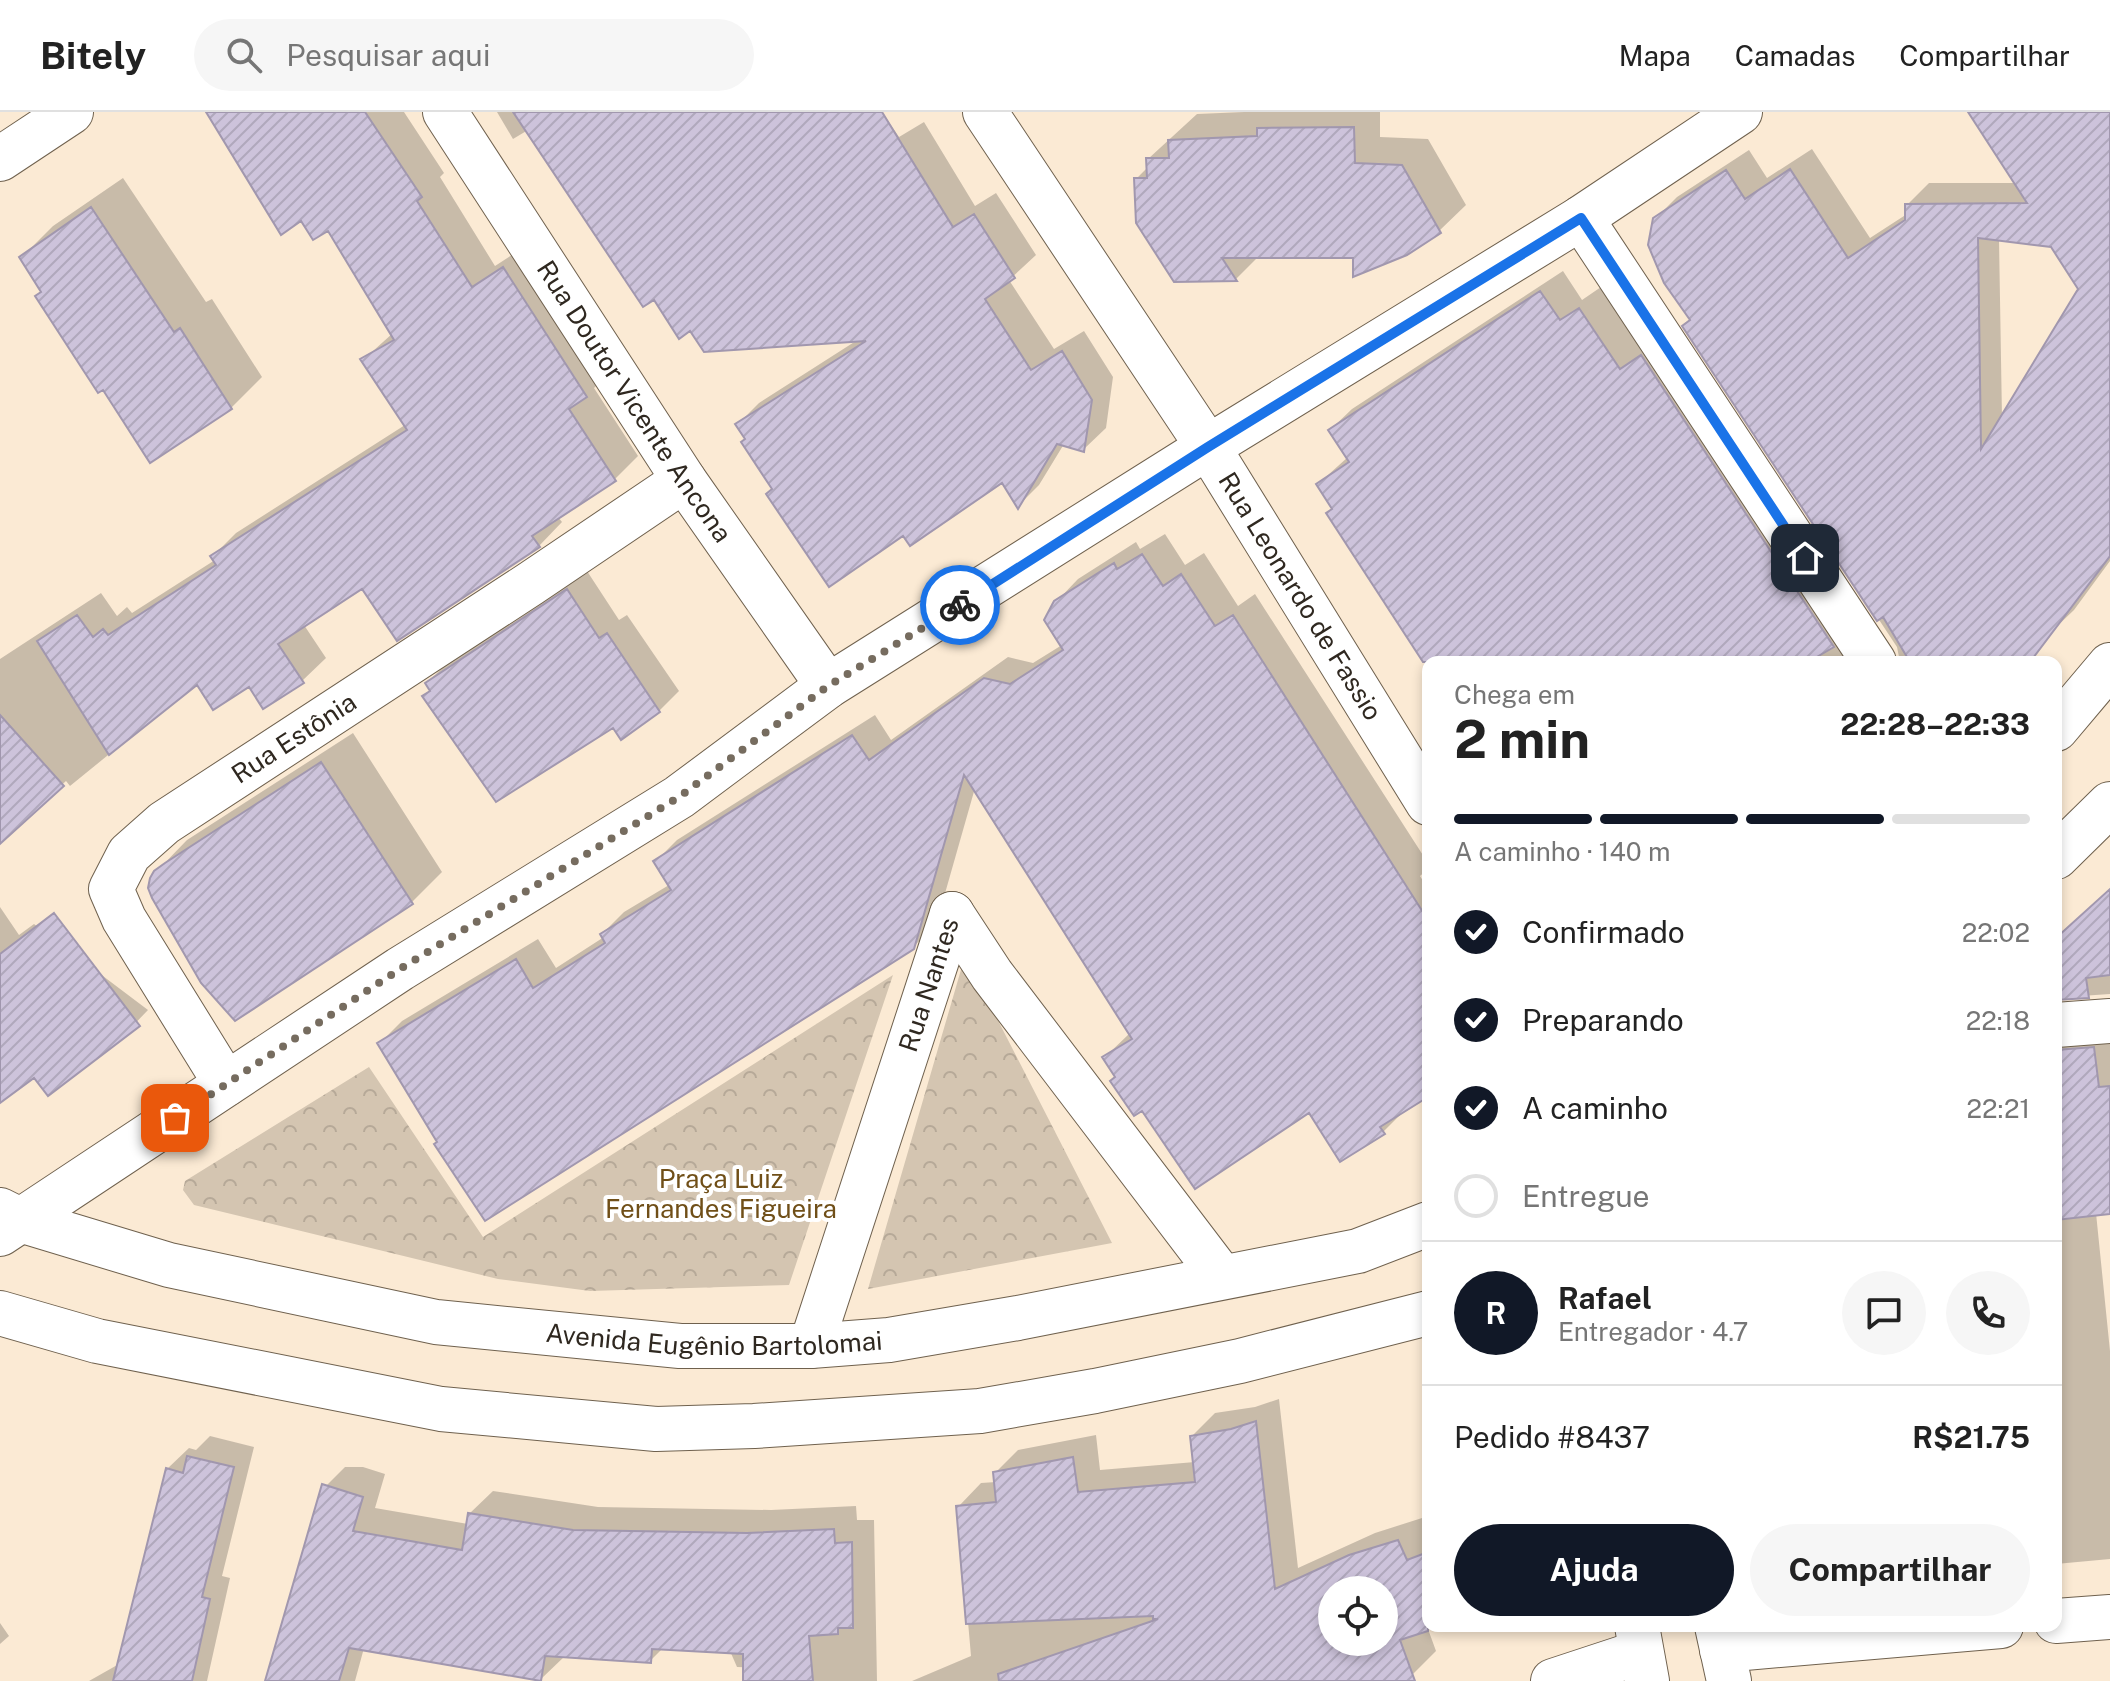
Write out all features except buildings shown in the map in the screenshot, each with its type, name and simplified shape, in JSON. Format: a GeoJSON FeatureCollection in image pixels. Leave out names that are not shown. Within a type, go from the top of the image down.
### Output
{"type":"FeatureCollection","features":[{"type":"Feature","properties":{"kind":"street"},"geometry":{"type":"LineString","coordinates":[[0,159],[71,112]]}},
{"type":"Feature","properties":{"kind":"street","name":"Rua Doutor Vicente Ancona"},"geometry":{"type":"LineString","coordinates":[[445,112],[684,480],[828,686]]}},
{"type":"Feature","properties":{"kind":"street","name":"Rua Leonardo de Fassio"},"geometry":{"type":"LineString","coordinates":[[985,112],[1208,447],[1422,793]]}},
{"type":"Feature","properties":{"kind":"street"},"geometry":{"type":"LineString","coordinates":[[7,1221],[226,1084],[400,969],[679,797],[828,686],[1581,218],[1740,112]]}},
{"type":"Feature","properties":{"kind":"street"},"geometry":{"type":"LineString","coordinates":[[1581,218],[1870,656]]}},
{"type":"Feature","properties":{"kind":"street","name":"Rua Estônia"},"geometry":{"type":"LineString","coordinates":[[226,1084],[124,919],[111,889],[129,854],[164,823],[684,480]]}},
{"type":"Feature","properties":{"kind":"street"},"geometry":{"type":"LineString","coordinates":[[2062,722],[2110,665]]}},
{"type":"Feature","properties":{"kind":"street"},"geometry":{"type":"LineString","coordinates":[[2062,851],[2110,804]]}},
{"type":"Feature","properties":{"kind":"street","name":"Rua Nantes"},"geometry":{"type":"LineString","coordinates":[[811,1346],[952,914],[992,975],[1221,1276]]}},
{"type":"Feature","properties":{"kind":"street"},"geometry":{"type":"LineString","coordinates":[[2062,1025],[2110,1021]]}},
{"type":"Feature","properties":{"kind":"street","name":"Avenida Eugênio Bartolomai"},"geometry":{"type":"LineString","coordinates":[[7,1221],[169,1265],[436,1322],[680,1346],[811,1346],[889,1340],[1018,1318],[1358,1251],[1422,1226]]}},
{"type":"Feature","properties":{"kind":"street"},"geometry":{"type":"LineString","coordinates":[[0,1313],[97,1341],[441,1409],[656,1429],[754,1426],[980,1411],[1240,1361],[1422,1315]]}},
{"type":"Feature","properties":{"kind":"street"},"geometry":{"type":"LineString","coordinates":[[2062,1621],[2110,1617]]}},
{"type":"Feature","properties":{"kind":"street"},"geometry":{"type":"LineString","coordinates":[[1723,1652],[1937,1632]]}},
{"type":"Feature","properties":{"kind":"street"},"geometry":{"type":"LineString","coordinates":[[1553,1681],[1642,1653]]}},
{"type":"Feature","properties":{"kind":"green space","name":"Praça Luiz Fernandes Figueira"},"geometry":{"type":"Polygon","coordinates":[[[965,956],[1112,1243],[868,1289],[965,956]]]}},
{"type":"Feature","properties":{"kind":"green space","name":"Praça Luiz Fernandes Figueira"},"geometry":{"type":"Polygon","coordinates":[[[893,975],[789,1285],[590,1291],[498,1279],[194,1205],[183,1190],[185,1181],[369,1067],[483,1237],[893,975]]]}},
{"type":"Feature","properties":{"kind":"way so far"},"geometry":{"type":"LineString","coordinates":[[175,1118],[400,969],[679,797],[828,686],[960,605]]}},
{"type":"Feature","properties":{"kind":"route"},"geometry":{"type":"LineString","coordinates":[[960,605],[1208,447],[1581,218],[1805,558]]}}]}
